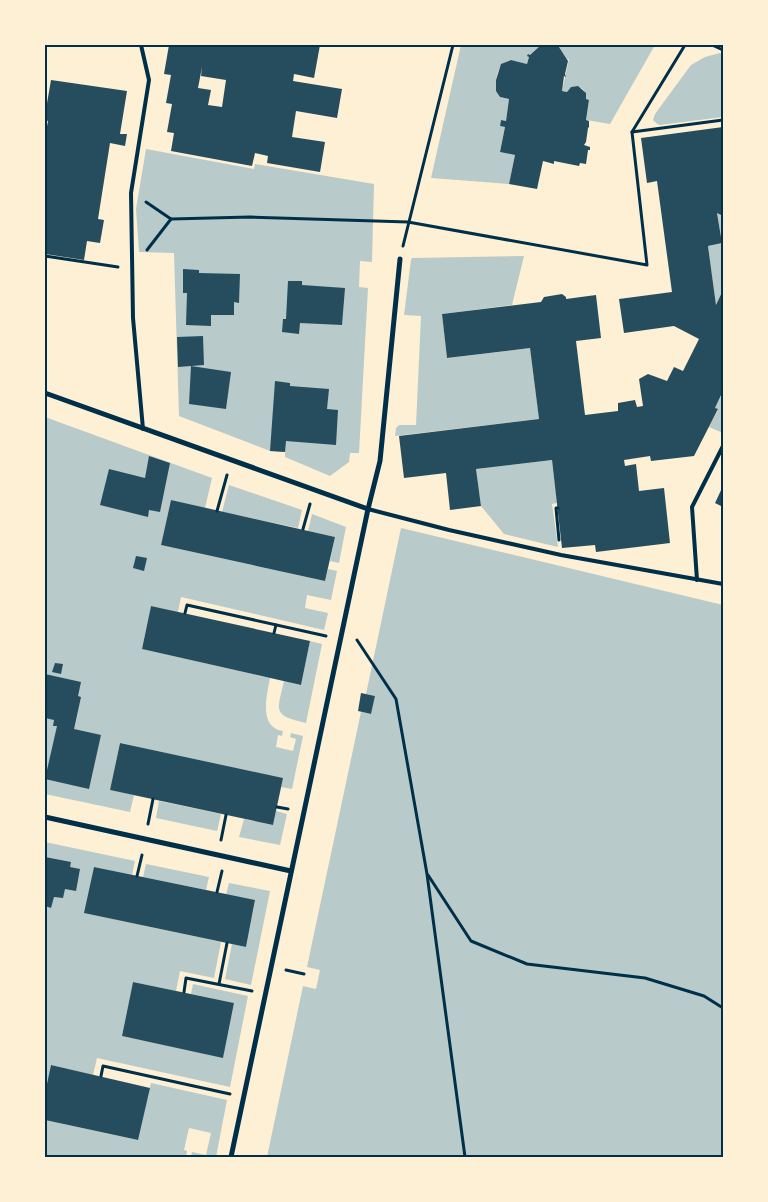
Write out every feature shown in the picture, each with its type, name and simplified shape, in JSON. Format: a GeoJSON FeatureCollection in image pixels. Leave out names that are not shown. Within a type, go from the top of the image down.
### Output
{"type":"FeatureCollection","features":[{"type":"Feature","properties":{"kind":"street"},"geometry":{"type":"LineString","coordinates":[[231,1157],[368,509],[380,461],[400,259]]}},
{"type":"Feature","properties":{"kind":"street"},"geometry":{"type":"LineString","coordinates":[[45,393],[368,509]]}},
{"type":"Feature","properties":{"kind":"street"},"geometry":{"type":"LineString","coordinates":[[45,817],[291,871]]}},
{"type":"Feature","properties":{"kind":"lane"},"geometry":{"type":"LineString","coordinates":[[141,45],[149,80],[131,192],[133,318],[143,429]]}},
{"type":"Feature","properties":{"kind":"lane"},"geometry":{"type":"LineString","coordinates":[[697,580],[692,507],[723,446]]}},
{"type":"Feature","properties":{"kind":"lane"},"geometry":{"type":"LineString","coordinates":[[368,509],[561,555],[723,584]]}},
{"type":"Feature","properties":{"kind":"path"},"geometry":{"type":"LineString","coordinates":[[400,259],[453,45]]}},
{"type":"Feature","properties":{"kind":"path"},"geometry":{"type":"LineString","coordinates":[[131,192],[171,219],[250,218],[408,222],[647,265],[632,132],[684,45]]}},
{"type":"Feature","properties":{"kind":"path"},"geometry":{"type":"LineString","coordinates":[[712,45],[723,50]]}},
{"type":"Feature","properties":{"kind":"path"},"geometry":{"type":"LineString","coordinates":[[632,132],[723,120]]}},
{"type":"Feature","properties":{"kind":"path"},"geometry":{"type":"LineString","coordinates":[[45,256],[132,269],[171,219]]}},
{"type":"Feature","properties":{"kind":"path"},"geometry":{"type":"LineString","coordinates":[[217,511],[231,460]]}},
{"type":"Feature","properties":{"kind":"path"},"geometry":{"type":"LineString","coordinates":[[303,530],[314,489]]}},
{"type":"Feature","properties":{"kind":"path"},"geometry":{"type":"LineString","coordinates":[[558,508],[556,508],[561,555]]}},
{"type":"Feature","properties":{"kind":"path"},"geometry":{"type":"LineString","coordinates":[[185,613],[187,605],[341,639]]}},
{"type":"Feature","properties":{"kind":"path"},"geometry":{"type":"LineString","coordinates":[[345,622],[396,699],[427,874],[465,1157]]}},
{"type":"Feature","properties":{"kind":"path"},"geometry":{"type":"LineString","coordinates":[[274,633],[276,625]]}},
{"type":"Feature","properties":{"kind":"path"},"geometry":{"type":"LineString","coordinates":[[137,876],[153,799]]}},
{"type":"Feature","properties":{"kind":"path"},"geometry":{"type":"LineString","coordinates":[[218,855],[226,815]]}},
{"type":"Feature","properties":{"kind":"path"},"geometry":{"type":"LineString","coordinates":[[217,892],[225,857]]}},
{"type":"Feature","properties":{"kind":"path"},"geometry":{"type":"LineString","coordinates":[[427,874],[471,941],[527,964],[645,978],[704,996],[723,1008]]}},
{"type":"Feature","properties":{"kind":"path"},"geometry":{"type":"LineString","coordinates":[[219,984],[227,943]]}},
{"type":"Feature","properties":{"kind":"path"},"geometry":{"type":"LineString","coordinates":[[184,992],[186,978],[265,994]]}},
{"type":"Feature","properties":{"kind":"path"},"geometry":{"type":"LineString","coordinates":[[101,1076],[104,1066],[243,1097]]}},
{"type":"Feature","properties":{"kind":"shaded area"},"geometry":{"type":"Polygon","coordinates":[[[461,45],[541,45],[530,55],[528,54],[527,64],[511,60],[502,64],[497,76],[496,85],[500,97],[509,99],[506,121],[501,120],[500,126],[505,127],[500,152],[515,155],[509,184],[431,178],[461,45]]]}},
{"type":"Feature","properties":{"kind":"shaded area"},"geometry":{"type":"Polygon","coordinates":[[[544,45],[655,45],[610,124],[586,120],[589,100],[586,99],[584,91],[580,88],[571,87],[567,92],[562,91],[569,59],[567,59],[559,47],[544,45]]]}},
{"type":"Feature","properties":{"kind":"shaded area"},"geometry":{"type":"Polygon","coordinates":[[[720,53],[723,55],[723,117],[657,124],[653,120],[655,114],[691,65],[705,57],[720,53]]]}},
{"type":"Feature","properties":{"kind":"shaded area"},"geometry":{"type":"Polygon","coordinates":[[[146,149],[254,169],[255,164],[374,184],[372,262],[360,261],[359,287],[368,288],[359,453],[350,453],[349,462],[330,476],[285,457],[285,452],[270,451],[179,416],[174,253],[139,252],[136,209],[146,149]]]}},
{"type":"Feature","properties":{"kind":"shaded area"},"geometry":{"type":"Polygon","coordinates":[[[717,213],[723,216],[723,290],[716,305],[708,246],[722,243],[717,213]]]}},
{"type":"Feature","properties":{"kind":"shaded area"},"geometry":{"type":"Polygon","coordinates":[[[524,256],[512,305],[442,314],[447,358],[530,348],[539,419],[395,436],[396,428],[399,425],[416,425],[421,316],[404,315],[412,258],[524,256]]]}},
{"type":"Feature","properties":{"kind":"shaded area"},"geometry":{"type":"Polygon","coordinates":[[[723,392],[723,433],[709,427],[718,410],[715,408],[723,392]]]}},
{"type":"Feature","properties":{"kind":"shaded area"},"geometry":{"type":"Polygon","coordinates":[[[45,417],[212,478],[205,508],[171,500],[161,545],[325,581],[328,569],[337,571],[331,600],[307,595],[305,608],[328,613],[324,630],[181,597],[178,612],[151,606],[142,649],[270,678],[266,701],[267,717],[275,728],[283,731],[282,736],[278,735],[276,747],[293,751],[296,739],[290,737],[291,733],[303,736],[292,789],[281,787],[282,778],[120,743],[110,790],[134,795],[130,812],[45,794],[45,417]]]}},
{"type":"Feature","properties":{"kind":"shaded area"},"geometry":{"type":"Polygon","coordinates":[[[552,460],[557,503],[552,504],[558,547],[504,534],[481,506],[476,469],[552,460]]]}},
{"type":"Feature","properties":{"kind":"shaded area"},"geometry":{"type":"Polygon","coordinates":[[[229,485],[302,510],[298,528],[222,512],[229,485]]]}},
{"type":"Feature","properties":{"kind":"shaded area"},"geometry":{"type":"Polygon","coordinates":[[[312,514],[346,527],[339,563],[330,561],[335,537],[308,531],[312,514]]]}},
{"type":"Feature","properties":{"kind":"shaded area"},"geometry":{"type":"Polygon","coordinates":[[[401,528],[723,605],[723,1157],[267,1157],[303,986],[316,989],[320,970],[307,967],[361,712],[371,714],[375,696],[366,694],[401,528]]]}},
{"type":"Feature","properties":{"kind":"shaded area"},"geometry":{"type":"Polygon","coordinates":[[[310,641],[322,644],[306,723],[282,714],[279,706],[284,681],[301,685],[310,641]]]}},
{"type":"Feature","properties":{"kind":"shaded area"},"geometry":{"type":"Polygon","coordinates":[[[159,801],[221,814],[217,831],[156,818],[159,801]]]}},
{"type":"Feature","properties":{"kind":"shaded area"},"geometry":{"type":"Polygon","coordinates":[[[276,811],[287,814],[280,845],[239,837],[244,819],[273,825],[276,811]]]}},
{"type":"Feature","properties":{"kind":"shaded area"},"geometry":{"type":"Polygon","coordinates":[[[45,842],[135,861],[132,875],[94,867],[85,913],[221,942],[214,978],[180,971],[176,991],[133,982],[122,1036],[223,1057],[234,1003],[191,994],[193,984],[248,996],[230,1087],[97,1058],[93,1075],[51,1065],[45,1093],[45,842]]]}},
{"type":"Feature","properties":{"kind":"shaded area"},"geometry":{"type":"Polygon","coordinates":[[[146,864],[209,877],[206,890],[143,877],[146,864]]]}},
{"type":"Feature","properties":{"kind":"shaded area"},"geometry":{"type":"Polygon","coordinates":[[[229,883],[270,891],[251,985],[225,979],[232,944],[246,947],[255,901],[226,895],[229,883]]]}},
{"type":"Feature","properties":{"kind":"shaded area"},"geometry":{"type":"Polygon","coordinates":[[[151,1083],[227,1100],[216,1157],[191,1157],[192,1152],[206,1155],[211,1133],[189,1128],[184,1150],[187,1151],[186,1157],[45,1157],[45,1120],[137,1140],[151,1083]]]}},
{"type":"Feature","properties":{"kind":"building"},"geometry":{"type":"Polygon","coordinates":[[[169,45],[320,45],[314,78],[294,74],[293,81],[342,89],[337,118],[296,111],[292,137],[325,142],[320,172],[267,163],[268,156],[255,153],[252,166],[171,151],[174,133],[167,132],[172,104],[166,103],[171,75],[164,74],[169,45]],[[202,67],[198,88],[211,90],[208,105],[222,107],[226,80],[201,76],[202,67]]]}},
{"type":"Feature","properties":{"kind":"building"},"geometry":{"type":"Polygon","coordinates":[[[541,45],[559,47],[568,61],[562,91],[567,92],[571,87],[578,86],[586,93],[586,99],[589,100],[586,120],[589,121],[589,127],[584,145],[590,147],[590,150],[588,150],[586,164],[580,163],[579,166],[554,161],[554,164],[543,161],[537,189],[509,184],[515,155],[500,152],[505,127],[500,126],[501,120],[506,121],[509,99],[500,97],[496,91],[496,80],[501,64],[511,60],[527,64],[528,54],[530,55],[541,45]]]}},
{"type":"Feature","properties":{"kind":"building"},"geometry":{"type":"Polygon","coordinates":[[[51,80],[127,91],[120,134],[127,134],[125,146],[110,143],[98,219],[104,220],[100,243],[87,241],[84,260],[45,254],[45,137],[48,121],[45,120],[45,115],[51,80]]]}},
{"type":"Feature","properties":{"kind":"building"},"geometry":{"type":"Polygon","coordinates":[[[723,127],[723,216],[717,213],[722,243],[708,246],[716,305],[723,290],[723,387],[721,390],[723,391],[715,408],[718,409],[694,456],[651,461],[650,456],[624,460],[625,466],[636,464],[639,491],[664,488],[670,543],[596,552],[595,545],[562,548],[552,460],[476,469],[481,506],[450,510],[446,473],[404,478],[399,436],[539,419],[530,348],[447,358],[442,314],[541,302],[544,297],[562,294],[566,299],[596,295],[601,338],[576,341],[585,415],[618,411],[618,403],[635,400],[637,407],[643,406],[639,379],[648,374],[667,381],[674,367],[683,371],[699,339],[674,326],[624,333],[619,299],[672,292],[657,181],[647,183],[641,138],[723,127]]]}},
{"type":"Feature","properties":{"kind":"building"},"geometry":{"type":"Polygon","coordinates":[[[183,269],[199,270],[199,273],[240,274],[239,303],[234,302],[234,315],[211,315],[211,326],[186,325],[187,293],[183,293],[183,269]]]}},
{"type":"Feature","properties":{"kind":"building"},"geometry":{"type":"Polygon","coordinates":[[[288,281],[302,281],[302,285],[345,288],[342,325],[300,323],[299,334],[282,332],[283,319],[286,319],[288,281]]]}},
{"type":"Feature","properties":{"kind":"building"},"geometry":{"type":"Polygon","coordinates":[[[203,336],[204,365],[178,367],[177,337],[203,336]]]}},
{"type":"Feature","properties":{"kind":"building"},"geometry":{"type":"Polygon","coordinates":[[[191,366],[231,372],[226,409],[189,404],[191,366]]]}},
{"type":"Feature","properties":{"kind":"building"},"geometry":{"type":"Polygon","coordinates":[[[275,381],[290,383],[290,386],[329,389],[327,409],[338,410],[336,445],[286,441],[285,452],[270,451],[275,381]]]}},
{"type":"Feature","properties":{"kind":"building"},"geometry":{"type":"Polygon","coordinates":[[[149,456],[170,463],[160,512],[149,510],[148,517],[100,505],[109,469],[145,478],[149,456]]]}},
{"type":"Feature","properties":{"kind":"building"},"geometry":{"type":"Polygon","coordinates":[[[723,486],[723,507],[715,503],[723,486]]]}},
{"type":"Feature","properties":{"kind":"building"},"geometry":{"type":"Polygon","coordinates":[[[171,500],[335,537],[325,581],[161,545],[171,500]]]}},
{"type":"Feature","properties":{"kind":"building"},"geometry":{"type":"Polygon","coordinates":[[[136,556],[147,558],[144,571],[133,568],[136,556]]]}},
{"type":"Feature","properties":{"kind":"building"},"geometry":{"type":"Polygon","coordinates":[[[151,606],[310,641],[301,685],[142,649],[151,606]]]}},
{"type":"Feature","properties":{"kind":"building"},"geometry":{"type":"Polygon","coordinates":[[[55,663],[63,664],[61,674],[52,672],[55,663]]]}},
{"type":"Feature","properties":{"kind":"building"},"geometry":{"type":"Polygon","coordinates":[[[45,674],[81,682],[78,696],[81,697],[74,729],[101,735],[89,789],[45,779],[57,726],[53,726],[54,720],[45,718],[45,674]]]}},
{"type":"Feature","properties":{"kind":"building"},"geometry":{"type":"Polygon","coordinates":[[[361,693],[375,696],[371,714],[358,711],[361,693]]]}},
{"type":"Feature","properties":{"kind":"building"},"geometry":{"type":"Polygon","coordinates":[[[120,743],[283,778],[273,825],[110,790],[120,743]]]}},
{"type":"Feature","properties":{"kind":"building"},"geometry":{"type":"Polygon","coordinates":[[[45,857],[71,862],[70,867],[80,869],[76,891],[65,889],[63,898],[54,897],[51,908],[45,906],[45,857]]]}},
{"type":"Feature","properties":{"kind":"building"},"geometry":{"type":"Polygon","coordinates":[[[94,867],[255,900],[246,947],[84,913],[94,867]]]}},
{"type":"Feature","properties":{"kind":"building"},"geometry":{"type":"Polygon","coordinates":[[[133,982],[234,1003],[223,1058],[122,1036],[133,982]]]}},
{"type":"Feature","properties":{"kind":"building"},"geometry":{"type":"Polygon","coordinates":[[[51,1065],[150,1088],[138,1140],[45,1120],[45,1093],[51,1065]]]}}]}
